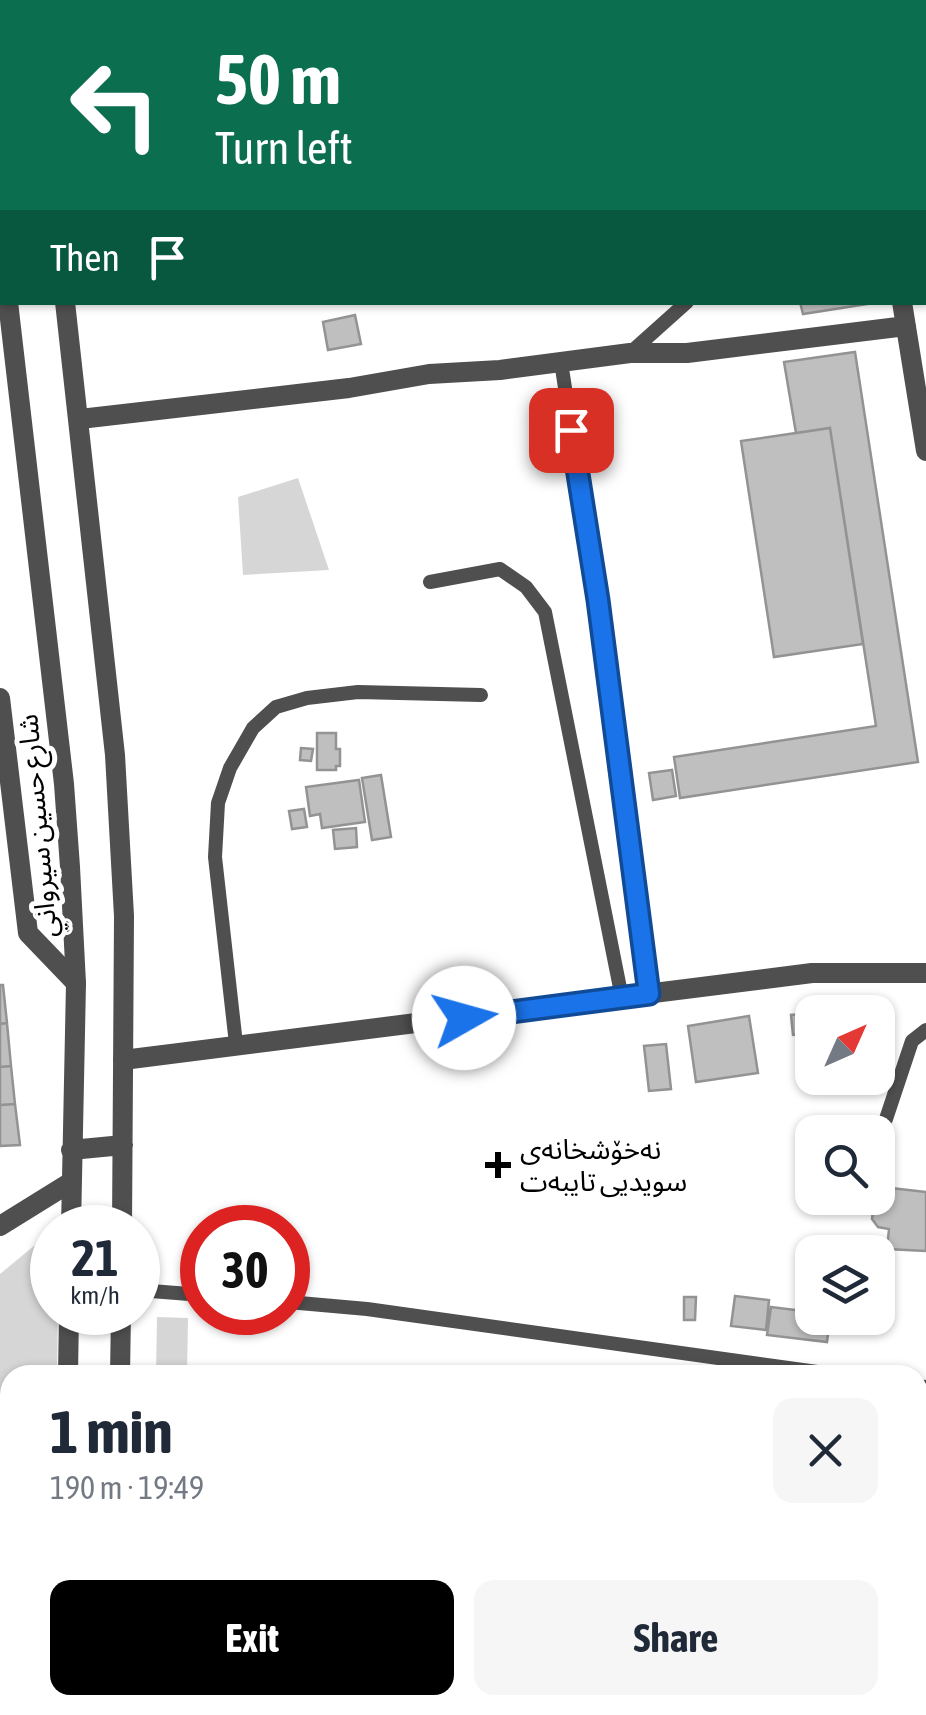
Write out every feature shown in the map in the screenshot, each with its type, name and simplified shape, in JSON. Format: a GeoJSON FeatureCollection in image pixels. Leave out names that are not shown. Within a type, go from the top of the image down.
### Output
{"type":"FeatureCollection","features":[{"type":"Feature","properties":{"kind":"street","name":"شارع حسين سيرواني"},"geometry":{"type":"LineString","coordinates":[[8,305],[64,784],[76,983],[70,1205]]}},
{"type":"Feature","properties":{"kind":"street"},"geometry":{"type":"LineString","coordinates":[[66,305],[115,755],[124,916],[122,1205]]}},
{"type":"Feature","properties":{"kind":"street"},"geometry":{"type":"LineString","coordinates":[[902,305],[926,450]]}},
{"type":"Feature","properties":{"kind":"street"},"geometry":{"type":"LineString","coordinates":[[80,419],[330,390],[429,374],[630,353],[687,353],[906,326]]}},
{"type":"Feature","properties":{"kind":"street"},"geometry":{"type":"LineString","coordinates":[[0,698],[28,933],[76,983]]}},
{"type":"Feature","properties":{"kind":"street"},"geometry":{"type":"LineString","coordinates":[[123,1060],[812,973],[926,973]]}},
{"type":"Feature","properties":{"kind":"street"},"geometry":{"type":"LineString","coordinates":[[72,1150],[123,1145]]}},
{"type":"Feature","properties":{"kind":"street"},"geometry":{"type":"LineString","coordinates":[[0,1226],[71,1182]]}},
{"type":"Feature","properties":{"kind":"street"},"geometry":{"type":"LineString","coordinates":[[68,1365],[69,1335]]}},
{"type":"Feature","properties":{"kind":"street"},"geometry":{"type":"LineString","coordinates":[[120,1365],[121,1335]]}},
{"type":"Feature","properties":{"kind":"lane"},"geometry":{"type":"LineString","coordinates":[[630,353],[683,305]]}},
{"type":"Feature","properties":{"kind":"lane"},"geometry":{"type":"LineString","coordinates":[[560,362],[598,600],[649,994]]}},
{"type":"Feature","properties":{"kind":"lane"},"geometry":{"type":"LineString","coordinates":[[430,582],[500,569],[526,586],[545,612],[622,998]]}},
{"type":"Feature","properties":{"kind":"lane"},"geometry":{"type":"LineString","coordinates":[[236,1044],[215,857],[218,803],[230,768],[253,728],[276,707],[307,698],[358,692],[482,695]]}},
{"type":"Feature","properties":{"kind":"lane"},"geometry":{"type":"LineString","coordinates":[[887,1115],[912,1041],[926,1030]]}},
{"type":"Feature","properties":{"kind":"lane"},"geometry":{"type":"LineString","coordinates":[[310,1304],[367,1308],[769,1365]]}},
{"type":"Feature","properties":{"kind":"shaded area"},"geometry":{"type":"Polygon","coordinates":[[[298,478],[329,570],[243,575],[238,497],[298,478]]]}},
{"type":"Feature","properties":{"kind":"shaded area"},"geometry":{"type":"Polygon","coordinates":[[[30,1249],[30,1335],[58,1335],[57,1365],[0,1365],[0,1274],[30,1249]]]}},
{"type":"Feature","properties":{"kind":"shaded area"},"geometry":{"type":"Polygon","coordinates":[[[160,1317],[180,1318],[180,1335],[188,1335],[187,1365],[156,1365],[160,1317]]]}},
{"type":"Feature","properties":{"kind":"building"},"geometry":{"type":"Polygon","coordinates":[[[801,305],[861,305],[803,314],[801,305]]]}},
{"type":"Feature","properties":{"kind":"building"},"geometry":{"type":"Polygon","coordinates":[[[355,315],[361,344],[328,350],[323,322],[355,315]]]}},
{"type":"Feature","properties":{"kind":"building"},"geometry":{"type":"Polygon","coordinates":[[[855,352],[918,762],[680,798],[674,757],[876,726],[830,428],[796,433],[784,362],[855,352]]]}},
{"type":"Feature","properties":{"kind":"building"},"geometry":{"type":"Polygon","coordinates":[[[830,428],[863,644],[774,657],[741,441],[830,428]]]}},
{"type":"Feature","properties":{"kind":"building"},"geometry":{"type":"Polygon","coordinates":[[[317,733],[336,733],[340,766],[336,770],[317,770],[317,733]]]}},
{"type":"Feature","properties":{"kind":"building"},"geometry":{"type":"Polygon","coordinates":[[[301,748],[313,749],[311,761],[300,760],[301,748]]]}},
{"type":"Feature","properties":{"kind":"building"},"geometry":{"type":"Polygon","coordinates":[[[672,770],[676,796],[653,800],[649,773],[672,770]]]}},
{"type":"Feature","properties":{"kind":"building"},"geometry":{"type":"Polygon","coordinates":[[[381,775],[391,837],[372,840],[362,778],[381,775]]]}},
{"type":"Feature","properties":{"kind":"building"},"geometry":{"type":"Polygon","coordinates":[[[359,780],[365,822],[322,828],[320,814],[310,816],[306,787],[359,780]]]}},
{"type":"Feature","properties":{"kind":"building"},"geometry":{"type":"Polygon","coordinates":[[[304,809],[307,827],[292,829],[289,811],[304,809]]]}},
{"type":"Feature","properties":{"kind":"building"},"geometry":{"type":"Polygon","coordinates":[[[356,828],[357,847],[335,849],[333,830],[356,828]]]}},
{"type":"Feature","properties":{"kind":"building"},"geometry":{"type":"Polygon","coordinates":[[[0,985],[7,1023],[0,1024],[0,985]]]}},
{"type":"Feature","properties":{"kind":"building"},"geometry":{"type":"Polygon","coordinates":[[[749,1016],[758,1073],[696,1082],[688,1026],[749,1016]]]}},
{"type":"Feature","properties":{"kind":"building"},"geometry":{"type":"Polygon","coordinates":[[[7,1023],[11,1066],[0,1067],[0,1024],[7,1023]]]}},
{"type":"Feature","properties":{"kind":"building"},"geometry":{"type":"Polygon","coordinates":[[[666,1044],[671,1089],[649,1091],[644,1046],[666,1044]]]}},
{"type":"Feature","properties":{"kind":"building"},"geometry":{"type":"Polygon","coordinates":[[[11,1066],[15,1104],[0,1105],[0,1067],[11,1066]]]}},
{"type":"Feature","properties":{"kind":"building"},"geometry":{"type":"Polygon","coordinates":[[[15,1104],[20,1145],[0,1146],[0,1105],[15,1104]]]}},
{"type":"Feature","properties":{"kind":"building"},"geometry":{"type":"Polygon","coordinates":[[[895,1188],[926,1192],[926,1251],[895,1249],[895,1235],[888,1235],[889,1229],[878,1227],[872,1215],[895,1215],[895,1188]]]}},
{"type":"Feature","properties":{"kind":"building"},"geometry":{"type":"Polygon","coordinates":[[[735,1296],[769,1300],[766,1330],[731,1326],[735,1296]]]}},
{"type":"Feature","properties":{"kind":"building"},"geometry":{"type":"Polygon","coordinates":[[[684,1297],[696,1297],[695,1320],[684,1320],[684,1297]]]}},
{"type":"Feature","properties":{"kind":"building"},"geometry":{"type":"Polygon","coordinates":[[[771,1307],[795,1310],[795,1335],[828,1335],[827,1342],[767,1335],[771,1307]]]}},
{"type":"Feature","properties":{"kind":"place","name":"نەخۆشخانەی سویدیی تایبەت"},"geometry":{"type":"Point","coordinates":[498,1165]}},
{"type":"Feature","properties":{"kind":"route"},"geometry":{"type":"LineString","coordinates":[[464,1018],[649,994],[598,600],[571,430]]}}]}
